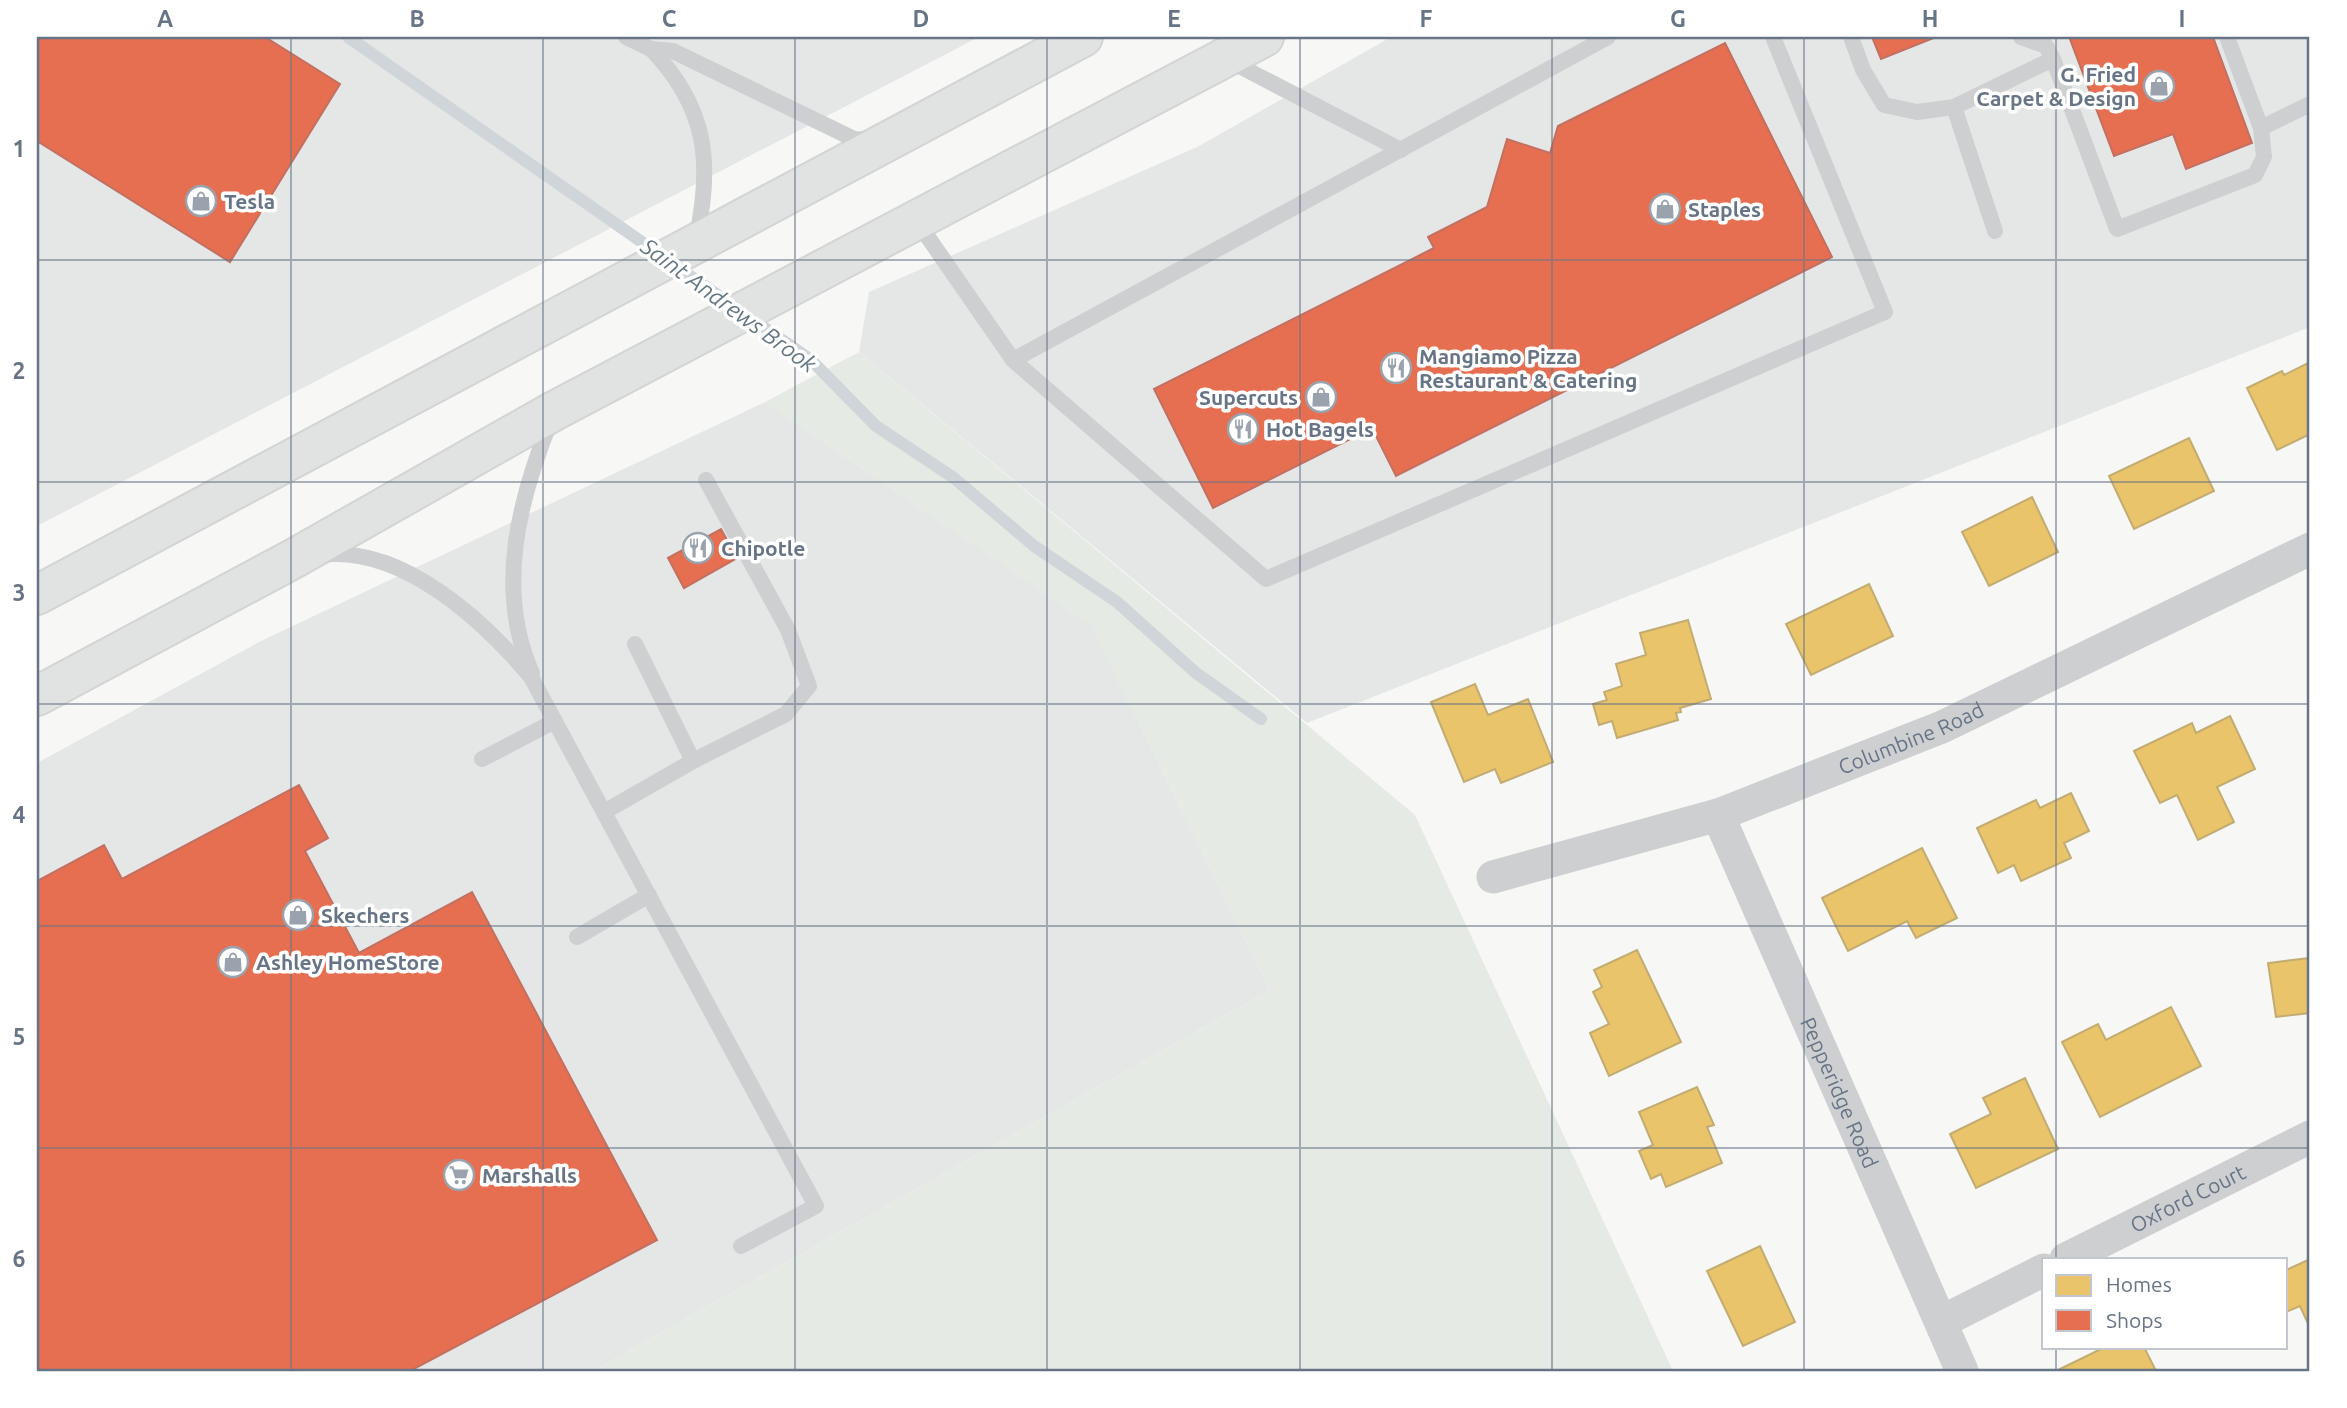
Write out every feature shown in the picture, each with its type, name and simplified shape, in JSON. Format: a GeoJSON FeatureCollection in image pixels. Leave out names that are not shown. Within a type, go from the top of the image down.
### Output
{"type":"FeatureCollection","features":[{"type":"Feature","properties":{"kind":"highway"},"geometry":{"type":"LineString","coordinates":[[37,594],[1083,37]]}},
{"type":"Feature","properties":{"kind":"highway"},"geometry":{"type":"LineString","coordinates":[[37,696],[293,559],[554,411],[709,332],[1264,37]]}},
{"type":"Feature","properties":{"kind":"street","name":"Columbine Road"},"geometry":{"type":"LineString","coordinates":[[1493,877],[1718,815],[1942,727],[2310,549]]}},
{"type":"Feature","properties":{"kind":"street","name":"Pepperidge Road"},"geometry":{"type":"LineString","coordinates":[[1718,815],[1962,1371]]}},
{"type":"Feature","properties":{"kind":"street","name":"Oxford Court"},"geometry":{"type":"LineString","coordinates":[[2068,1258],[2310,1137]]}},
{"type":"Feature","properties":{"kind":"street"},"geometry":{"type":"LineString","coordinates":[[1941,1322],[2042,1271]]}},
{"type":"Feature","properties":{"kind":"lane"},"geometry":{"type":"LineString","coordinates":[[626,37],[673,51],[854,139],[888,140]]}},
{"type":"Feature","properties":{"kind":"lane"},"geometry":{"type":"LineString","coordinates":[[1013,360],[1608,37]]}},
{"type":"Feature","properties":{"kind":"lane"},"geometry":{"type":"LineString","coordinates":[[916,220],[1013,360],[1266,579],[1885,312],[1773,37]]}},
{"type":"Feature","properties":{"kind":"lane"},"geometry":{"type":"LineString","coordinates":[[1851,37],[1863,70],[1884,105],[1917,112],[1954,107],[2050,47]]}},
{"type":"Feature","properties":{"kind":"lane"},"geometry":{"type":"LineString","coordinates":[[2021,37],[2050,47]]}},
{"type":"Feature","properties":{"kind":"lane"},"geometry":{"type":"LineString","coordinates":[[2050,47],[2117,229],[2255,175],[2264,157],[2261,128],[2227,37]]}},
{"type":"Feature","properties":{"kind":"lane"},"geometry":{"type":"LineString","coordinates":[[652,43],[681,83],[700,132],[706,161],[704,240]]}},
{"type":"Feature","properties":{"kind":"lane"},"geometry":{"type":"LineString","coordinates":[[1224,58],[1401,150]]}},
{"type":"Feature","properties":{"kind":"lane"},"geometry":{"type":"LineString","coordinates":[[2261,128],[2310,104]]}},
{"type":"Feature","properties":{"kind":"lane"},"geometry":{"type":"LineString","coordinates":[[1954,107],[1995,231]]}},
{"type":"Feature","properties":{"kind":"lane"},"geometry":{"type":"LineString","coordinates":[[541,695],[521,639],[513,568],[518,522],[531,470],[554,411]]}},
{"type":"Feature","properties":{"kind":"lane"},"geometry":{"type":"LineString","coordinates":[[604,812],[693,761],[786,714],[809,686],[788,630],[706,480]]}},
{"type":"Feature","properties":{"kind":"lane"},"geometry":{"type":"LineString","coordinates":[[293,559],[336,553],[382,563],[423,581],[459,605],[489,630],[531,677],[816,1206],[741,1246]]}},
{"type":"Feature","properties":{"kind":"lane"},"geometry":{"type":"LineString","coordinates":[[635,644],[693,761]]}},
{"type":"Feature","properties":{"kind":"lane"},"geometry":{"type":"LineString","coordinates":[[482,759],[555,720]]}},
{"type":"Feature","properties":{"kind":"lane"},"geometry":{"type":"LineString","coordinates":[[577,937],[649,895]]}},
{"type":"Feature","properties":{"kind":"shaded area"},"geometry":{"type":"Polygon","coordinates":[[[37,37],[979,37],[37,526],[37,37]]]}},
{"type":"Feature","properties":{"kind":"shaded area"},"geometry":{"type":"Polygon","coordinates":[[[1391,37],[2310,37],[2310,327],[1307,723],[859,352],[869,292],[1199,146],[1391,37]]]}},
{"type":"Feature","properties":{"kind":"shaded area"},"geometry":{"type":"Polygon","coordinates":[[[859,352],[1415,815],[1673,1371],[593,1371],[1270,990],[1090,625],[765,402],[859,352]]]}},
{"type":"Feature","properties":{"kind":"shaded area"},"geometry":{"type":"Polygon","coordinates":[[[765,402],[1090,624],[1270,990],[593,1371],[37,1371],[37,763],[261,641],[765,402]]]}},
{"type":"Feature","properties":{"kind":"building: Homes"},"geometry":{"type":"Polygon","coordinates":[[[2310,362],[2310,434],[2277,450],[2247,388],[2282,371],[2284,375],[2310,362]]]}},
{"type":"Feature","properties":{"kind":"building: Homes"},"geometry":{"type":"Polygon","coordinates":[[[2189,438],[2214,491],[2134,529],[2109,476],[2189,438]]]}},
{"type":"Feature","properties":{"kind":"building: Homes"},"geometry":{"type":"Polygon","coordinates":[[[2032,497],[2058,552],[1989,586],[1962,532],[2032,497]]]}},
{"type":"Feature","properties":{"kind":"building: Homes"},"geometry":{"type":"Polygon","coordinates":[[[1869,584],[1893,636],[1811,675],[1786,624],[1869,584]]]}},
{"type":"Feature","properties":{"kind":"building: Homes"},"geometry":{"type":"Polygon","coordinates":[[[1688,620],[1711,699],[1680,708],[1681,712],[1676,713],[1678,720],[1617,738],[1612,721],[1599,725],[1593,704],[1607,700],[1604,692],[1622,686],[1616,664],[1646,655],[1640,633],[1688,620]]]}},
{"type":"Feature","properties":{"kind":"building: Homes"},"geometry":{"type":"Polygon","coordinates":[[[1475,684],[1488,715],[1528,699],[1553,762],[1501,783],[1495,769],[1464,782],[1431,702],[1475,684]]]}},
{"type":"Feature","properties":{"kind":"building: Homes"},"geometry":{"type":"Polygon","coordinates":[[[2230,716],[2255,769],[2217,787],[2234,822],[2198,840],[2177,795],[2160,803],[2134,751],[2192,723],[2196,733],[2230,716]]]}},
{"type":"Feature","properties":{"kind":"building: Homes"},"geometry":{"type":"Polygon","coordinates":[[[2071,793],[2089,831],[2064,843],[2071,858],[2021,881],[2014,865],[1998,873],[1977,828],[2036,800],[2040,808],[2071,793]]]}},
{"type":"Feature","properties":{"kind":"building: Homes"},"geometry":{"type":"Polygon","coordinates":[[[1922,848],[1957,918],[1916,938],[1907,921],[1848,951],[1822,898],[1922,848]]]}},
{"type":"Feature","properties":{"kind":"building: Homes"},"geometry":{"type":"Polygon","coordinates":[[[1637,950],[1681,1042],[1609,1076],[1590,1033],[1609,1024],[1593,992],[1602,987],[1594,970],[1637,950]]]}},
{"type":"Feature","properties":{"kind":"building: Homes"},"geometry":{"type":"Polygon","coordinates":[[[2310,958],[2310,1013],[2276,1017],[2268,963],[2310,958]]]}},
{"type":"Feature","properties":{"kind":"building: Homes"},"geometry":{"type":"Polygon","coordinates":[[[2171,1007],[2201,1066],[2100,1117],[2062,1042],[2098,1024],[2106,1040],[2171,1007]]]}},
{"type":"Feature","properties":{"kind":"building: Homes"},"geometry":{"type":"Polygon","coordinates":[[[2025,1078],[2058,1149],[1976,1188],[1950,1134],[1991,1114],[1983,1098],[2025,1078]]]}},
{"type":"Feature","properties":{"kind":"building: Homes"},"geometry":{"type":"Polygon","coordinates":[[[1697,1087],[1714,1125],[1707,1127],[1722,1163],[1666,1187],[1661,1174],[1651,1179],[1639,1151],[1653,1145],[1639,1112],[1697,1087]]]}},
{"type":"Feature","properties":{"kind":"building: Homes"},"geometry":{"type":"Polygon","coordinates":[[[1760,1246],[1795,1322],[1743,1346],[1707,1271],[1760,1246]]]}},
{"type":"Feature","properties":{"kind":"building: Homes"},"geometry":{"type":"Polygon","coordinates":[[[2310,1259],[2310,1328],[2300,1306],[2288,1311],[2288,1269],[2310,1259]]]}},
{"type":"Feature","properties":{"kind":"building: Homes"},"geometry":{"type":"Polygon","coordinates":[[[2103,1348],[2144,1348],[2156,1371],[2056,1371],[2103,1348]]]}},
{"type":"Feature","properties":{"kind":"building: Shops","name":"Tesla"},"geometry":{"type":"Polygon","coordinates":[[[37,37],[265,37],[340,84],[230,262],[37,141],[37,37]]]}},
{"type":"Feature","properties":{"kind":"building: Shops"},"geometry":{"type":"Polygon","coordinates":[[[1872,37],[1936,37],[1881,59],[1872,37]]]}},
{"type":"Feature","properties":{"kind":"building: Shops","name":"G. Fried Carpet & Design"},"geometry":{"type":"Polygon","coordinates":[[[2213,37],[2252,143],[2186,169],[2173,134],[2114,156],[2070,39],[2213,37]]]}},
{"type":"Feature","properties":{"kind":"building: Shops"},"geometry":{"type":"Polygon","coordinates":[[[1725,43],[1832,257],[1396,476],[1372,428],[1213,508],[1154,389],[1434,248],[1428,237],[1487,207],[1507,139],[1550,153],[1558,126],[1725,43]]]}},
{"type":"Feature","properties":{"kind":"building: Shops"},"geometry":{"type":"Polygon","coordinates":[[[721,529],[737,558],[684,588],[668,558],[721,529]]]}},
{"type":"Feature","properties":{"kind":"building: Shops"},"geometry":{"type":"Polygon","coordinates":[[[299,785],[328,838],[305,851],[359,953],[472,892],[657,1240],[410,1371],[37,1371],[37,881],[104,845],[122,879],[299,785]]]}},
{"type":"Feature","properties":{"kind":"waterway","name":"Saint Andrews Brook"},"geometry":{"type":"LineString","coordinates":[[348,37],[811,360],[876,426],[954,478],[1034,546],[1117,602],[1196,673],[1261,719]]}},
{"type":"Feature","properties":{"kind":"place","name":"G. Fried Carpet & Design"},"geometry":{"type":"Point","coordinates":[2159,86]}},
{"type":"Feature","properties":{"kind":"place","name":"Tesla"},"geometry":{"type":"Point","coordinates":[201,201]}},
{"type":"Feature","properties":{"kind":"place","name":"Staples"},"geometry":{"type":"Point","coordinates":[1665,209]}},
{"type":"Feature","properties":{"kind":"place","name":"Mangiamo Pizza Restaurant & Catering"},"geometry":{"type":"Point","coordinates":[1396,368]}},
{"type":"Feature","properties":{"kind":"place","name":"Supercuts"},"geometry":{"type":"Point","coordinates":[1321,397]}},
{"type":"Feature","properties":{"kind":"place","name":"Hot Bagels"},"geometry":{"type":"Point","coordinates":[1243,429]}},
{"type":"Feature","properties":{"kind":"place","name":"Chipotle"},"geometry":{"type":"Point","coordinates":[698,548]}},
{"type":"Feature","properties":{"kind":"place","name":"Skechers"},"geometry":{"type":"Point","coordinates":[298,915]}},
{"type":"Feature","properties":{"kind":"place","name":"Ashley HomeStore"},"geometry":{"type":"Point","coordinates":[233,962]}},
{"type":"Feature","properties":{"kind":"place","name":"Marshalls"},"geometry":{"type":"Point","coordinates":[459,1175]}}]}
